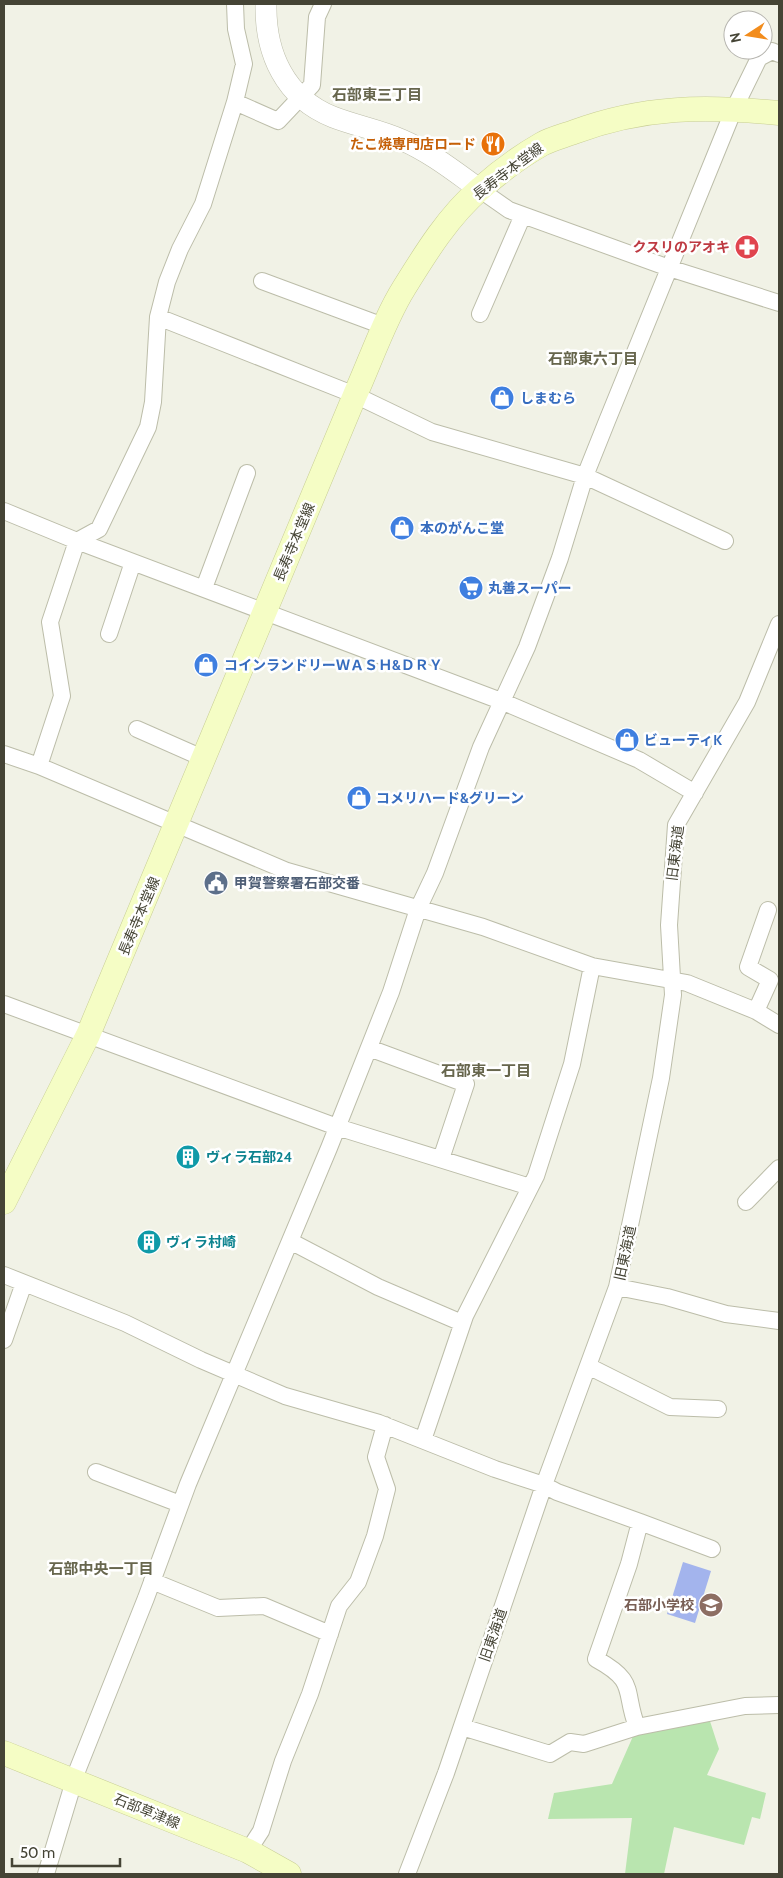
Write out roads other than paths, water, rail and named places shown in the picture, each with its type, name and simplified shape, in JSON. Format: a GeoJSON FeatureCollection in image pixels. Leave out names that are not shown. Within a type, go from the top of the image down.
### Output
{"type":"FeatureCollection","features":[{"type":"Feature","properties":{"kind":"main road","name":"長寿寺本堂線"},"geometry":{"type":"LineString","coordinates":[[4,1202],[88,1035],[178,825],[355,395],[408,282],[447,225],[479,189],[542,144],[598,124],[638,113],[681,109],[734,109],[779,113]]}},
{"type":"Feature","properties":{"kind":"main road","name":"石部草津線"},"geometry":{"type":"LineString","coordinates":[[4,1753],[248,1851],[289,1874]]}},
{"type":"Feature","properties":{"kind":"street"},"geometry":{"type":"LineString","coordinates":[[38,766],[62,696],[50,622],[77,541],[99,530],[148,427],[153,402],[158,317],[167,282],[180,249],[203,204],[235,102],[244,64],[236,29],[235,4]]}},
{"type":"Feature","properties":{"kind":"street"},"geometry":{"type":"LineString","coordinates":[[266,4],[266,22],[272,56],[282,73],[302,97],[332,117],[401,140],[433,156],[508,210],[669,268],[779,302]]}},
{"type":"Feature","properties":{"kind":"street"},"geometry":{"type":"LineString","coordinates":[[235,102],[278,121],[302,97],[312,85],[317,17],[323,4]]}},
{"type":"Feature","properties":{"kind":"street"},"geometry":{"type":"LineString","coordinates":[[46,1874],[73,1781],[152,1581],[180,1504],[369,1048],[404,957],[418,909],[435,873],[481,747],[530,638],[560,558],[585,476],[734,109],[759,58],[772,51],[779,54]]}},
{"type":"Feature","properties":{"kind":"street"},"geometry":{"type":"LineString","coordinates":[[480,314],[523,215]]}},
{"type":"Feature","properties":{"kind":"street"},"geometry":{"type":"LineString","coordinates":[[262,281],[386,327]]}},
{"type":"Feature","properties":{"kind":"street"},"geometry":{"type":"LineString","coordinates":[[158,317],[355,395],[432,432],[585,476],[725,540]]}},
{"type":"Feature","properties":{"kind":"street"},"geometry":{"type":"LineString","coordinates":[[204,588],[247,473]]}},
{"type":"Feature","properties":{"kind":"street"},"geometry":{"type":"LineString","coordinates":[[4,511],[77,541],[501,701],[639,760],[695,793]]}},
{"type":"Feature","properties":{"kind":"street"},"geometry":{"type":"LineString","coordinates":[[109,634],[133,562]]}},
{"type":"Feature","properties":{"kind":"street","name":"旧東海道"},"geometry":{"type":"LineString","coordinates":[[407,1874],[462,1727],[544,1485],[617,1287],[661,1078],[673,995],[670,979],[668,925],[676,825],[747,702],[779,624]]}},
{"type":"Feature","properties":{"kind":"street"},"geometry":{"type":"LineString","coordinates":[[137,729],[205,759]]}},
{"type":"Feature","properties":{"kind":"street"},"geometry":{"type":"LineString","coordinates":[[4,754],[38,766],[287,871],[483,927],[592,966],[687,983],[756,1011],[779,1025]]}},
{"type":"Feature","properties":{"kind":"street"},"geometry":{"type":"LineString","coordinates":[[756,1011],[770,980],[748,967],[768,910]]}},
{"type":"Feature","properties":{"kind":"street"},"geometry":{"type":"LineString","coordinates":[[423,1440],[462,1323],[536,1176],[572,1064],[592,966]]}},
{"type":"Feature","properties":{"kind":"street"},"geometry":{"type":"LineString","coordinates":[[4,1004],[337,1127],[530,1187]]}},
{"type":"Feature","properties":{"kind":"street"},"geometry":{"type":"LineString","coordinates":[[369,1048],[466,1084],[442,1159]]}},
{"type":"Feature","properties":{"kind":"street"},"geometry":{"type":"LineString","coordinates":[[746,1202],[779,1168]]}},
{"type":"Feature","properties":{"kind":"street"},"geometry":{"type":"LineString","coordinates":[[290,1241],[378,1287],[462,1323]]}},
{"type":"Feature","properties":{"kind":"street"},"geometry":{"type":"LineString","coordinates":[[4,1274],[125,1323],[285,1396],[385,1425],[712,1550]]}},
{"type":"Feature","properties":{"kind":"street"},"geometry":{"type":"LineString","coordinates":[[4,1340],[24,1283]]}},
{"type":"Feature","properties":{"kind":"street"},"geometry":{"type":"LineString","coordinates":[[617,1287],[667,1297],[726,1314],[779,1321]]}},
{"type":"Feature","properties":{"kind":"street"},"geometry":{"type":"LineString","coordinates":[[588,1366],[670,1407],[718,1409]]}},
{"type":"Feature","properties":{"kind":"street"},"geometry":{"type":"LineString","coordinates":[[248,1851],[261,1830],[283,1761],[310,1694],[338,1606],[358,1582],[374,1536],[387,1489],[376,1457],[385,1425]]}},
{"type":"Feature","properties":{"kind":"street"},"geometry":{"type":"LineString","coordinates":[[96,1472],[180,1504]]}},
{"type":"Feature","properties":{"kind":"street"},"geometry":{"type":"LineString","coordinates":[[637,1727],[629,1688],[615,1669],[596,1659],[629,1564],[640,1522]]}},
{"type":"Feature","properties":{"kind":"street"},"geometry":{"type":"LineString","coordinates":[[152,1581],[218,1608],[264,1606],[330,1634]]}},
{"type":"Feature","properties":{"kind":"street"},"geometry":{"type":"LineString","coordinates":[[462,1727],[550,1754],[570,1742],[584,1744],[637,1727],[745,1706],[779,1705]]}},
{"type":"Feature","properties":{"kind":"water"},"geometry":{"type":"Polygon","coordinates":[[[683,1562],[711,1571],[695,1623],[667,1614],[683,1562]]]}},
{"type":"Feature","properties":{"kind":"place","name":"たこ焼専門店ロード"},"geometry":{"type":"Point","coordinates":[493,144]}},
{"type":"Feature","properties":{"kind":"place","name":"クスリのアオキ"},"geometry":{"type":"Point","coordinates":[747,247]}},
{"type":"Feature","properties":{"kind":"place","name":"しまむら"},"geometry":{"type":"Point","coordinates":[502,398]}},
{"type":"Feature","properties":{"kind":"place","name":"本のがんこ堂"},"geometry":{"type":"Point","coordinates":[402,528]}},
{"type":"Feature","properties":{"kind":"place","name":"丸善スーパー"},"geometry":{"type":"Point","coordinates":[471,588]}},
{"type":"Feature","properties":{"kind":"place","name":"コインランドリーＷＡＳＨ&ＤＲＹ"},"geometry":{"type":"Point","coordinates":[206,665]}},
{"type":"Feature","properties":{"kind":"place","name":"ビューティK"},"geometry":{"type":"Point","coordinates":[627,740]}},
{"type":"Feature","properties":{"kind":"place","name":"コメリハード&グリーン"},"geometry":{"type":"Point","coordinates":[359,798]}},
{"type":"Feature","properties":{"kind":"place","name":"甲賀警察署石部交番"},"geometry":{"type":"Point","coordinates":[216,883]}},
{"type":"Feature","properties":{"kind":"place","name":"ヴィラ石部24"},"geometry":{"type":"Point","coordinates":[188,1157]}},
{"type":"Feature","properties":{"kind":"place","name":"ヴィラ村崎"},"geometry":{"type":"Point","coordinates":[149,1242]}},
{"type":"Feature","properties":{"kind":"place","name":"石部小学校"},"geometry":{"type":"Point","coordinates":[711,1605]}},
{"type":"Feature","properties":{"kind":"district","name":"石部東三丁目"},"geometry":{"type":"Point","coordinates":[377,95]}},
{"type":"Feature","properties":{"kind":"district","name":"石部東六丁目"},"geometry":{"type":"Point","coordinates":[593,359]}},
{"type":"Feature","properties":{"kind":"district","name":"石部東一丁目"},"geometry":{"type":"Point","coordinates":[486,1071]}},
{"type":"Feature","properties":{"kind":"district","name":"石部中央一丁目"},"geometry":{"type":"Point","coordinates":[101,1569]}}]}
